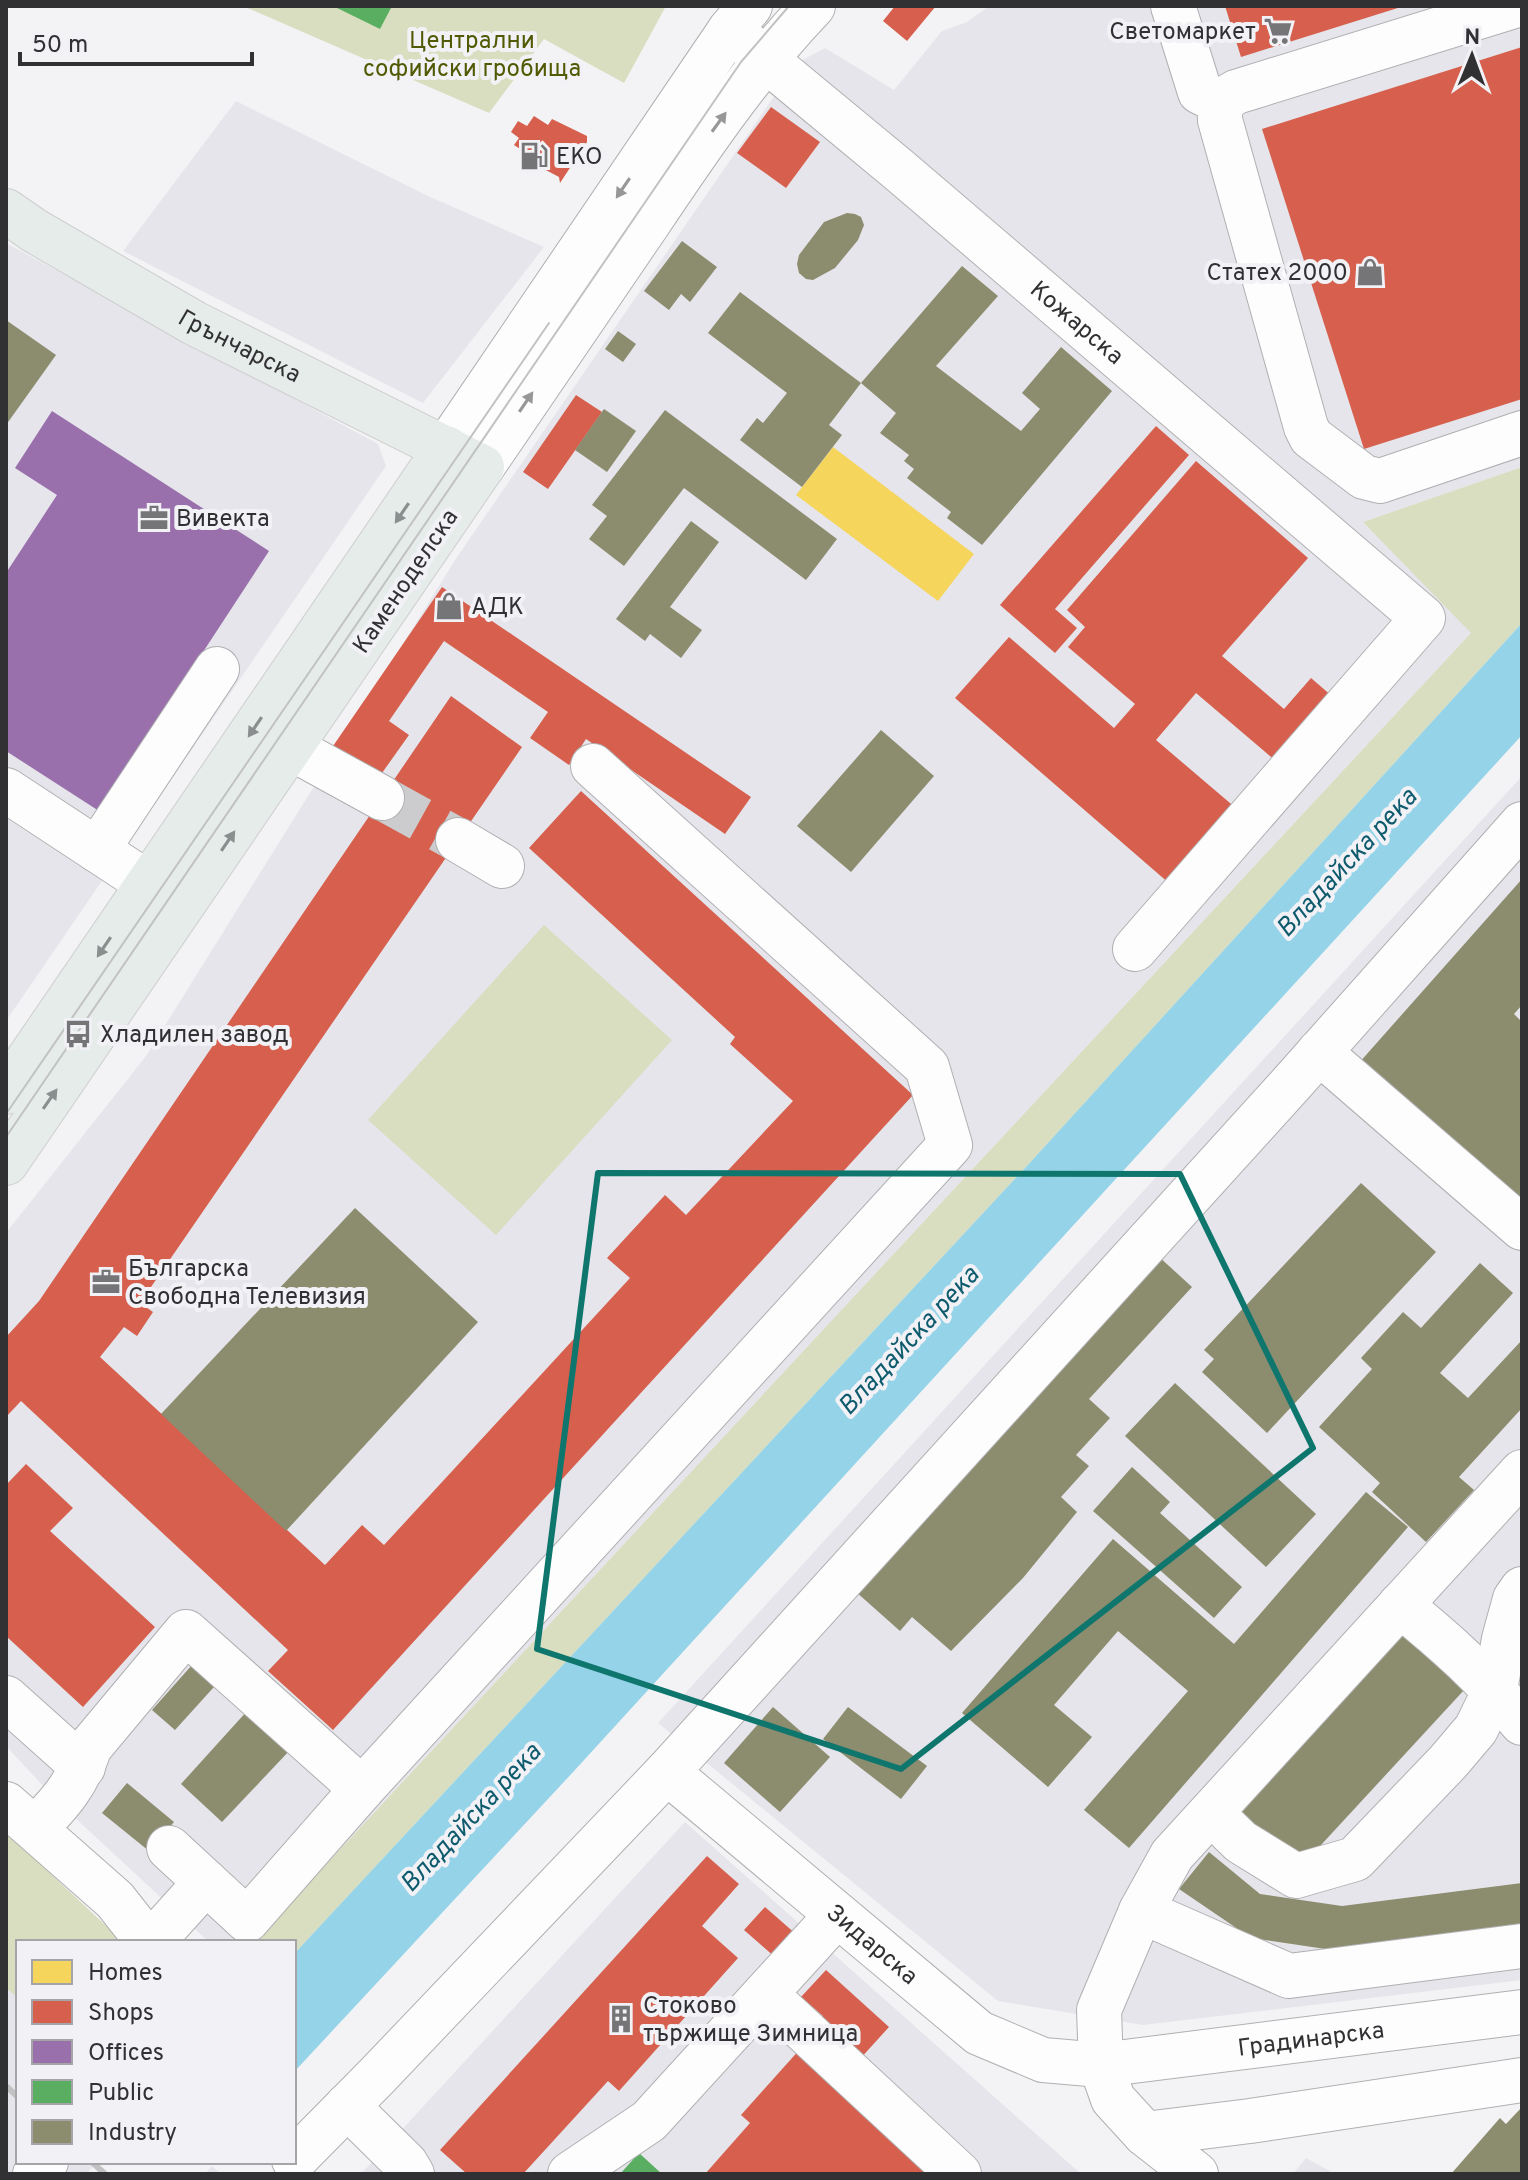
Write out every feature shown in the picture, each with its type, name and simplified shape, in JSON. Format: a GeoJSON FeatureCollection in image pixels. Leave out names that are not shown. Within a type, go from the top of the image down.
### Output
{"type":"FeatureCollection","features":[{"type":"Feature","properties":{"kind":"main road","name":"Грънчарска"},"geometry":{"type":"LineString","coordinates":[[6,211],[194,323],[464,458]]}},
{"type":"Feature","properties":{"kind":"main road","name":"Каменоделска"},"geometry":{"type":"LineString","coordinates":[[6,1092],[166,894],[291,748],[464,458]]}},
{"type":"Feature","properties":{"kind":"main road","name":"Каменоделска"},"geometry":{"type":"LineString","coordinates":[[6,1163],[166,894],[464,458]]}},
{"type":"Feature","properties":{"kind":"street","name":"Каменоделска"},"geometry":{"type":"LineString","coordinates":[[464,458],[766,60],[813,6]]}},
{"type":"Feature","properties":{"kind":"street"},"geometry":{"type":"LineString","coordinates":[[1173,6],[1200,92],[1223,103]]}},
{"type":"Feature","properties":{"kind":"street"},"geometry":{"type":"LineString","coordinates":[[1514,6],[1236,92],[1223,103],[1220,120],[1311,437],[1364,477],[1380,481],[1522,433]]}},
{"type":"Feature","properties":{"kind":"street","name":"Каменоделска"},"geometry":{"type":"LineString","coordinates":[[464,458],[740,18]]}},
{"type":"Feature","properties":{"kind":"street","name":"Кожарска"},"geometry":{"type":"LineString","coordinates":[[740,18],[766,60],[1423,618],[1135,949]]}},
{"type":"Feature","properties":{"kind":"street"},"geometry":{"type":"LineString","coordinates":[[97,850],[217,669]]}},
{"type":"Feature","properties":{"kind":"street"},"geometry":{"type":"LineString","coordinates":[[291,748],[382,798]]}},
{"type":"Feature","properties":{"kind":"street"},"geometry":{"type":"LineString","coordinates":[[169,1848],[247,1920],[362,1789],[950,1145],[927,1067],[593,766]]}},
{"type":"Feature","properties":{"kind":"street"},"geometry":{"type":"LineString","coordinates":[[6,790],[166,894]]}},
{"type":"Feature","properties":{"kind":"street"},"geometry":{"type":"LineString","coordinates":[[296,2165],[347,2106],[667,1772],[1522,824]]}},
{"type":"Feature","properties":{"kind":"street"},"geometry":{"type":"LineString","coordinates":[[458,840],[502,866]]}},
{"type":"Feature","properties":{"kind":"street"},"geometry":{"type":"LineString","coordinates":[[1319,1052],[1522,1228]]}},
{"type":"Feature","properties":{"kind":"street"},"geometry":{"type":"LineString","coordinates":[[1196,2174],[1145,2134],[1113,2099],[1101,2065],[1099,2010],[1141,1911],[1172,1855],[1522,1472]]}},
{"type":"Feature","properties":{"kind":"street"},"geometry":{"type":"LineString","coordinates":[[1509,1706],[1504,1639],[1515,1599],[1522,1589]]}},
{"type":"Feature","properties":{"kind":"street"},"geometry":{"type":"LineString","coordinates":[[1400,1605],[1448,1644],[1509,1706]]}},
{"type":"Feature","properties":{"kind":"street"},"geometry":{"type":"LineString","coordinates":[[21,1817],[60,1804],[83,1767],[90,1747],[186,1632],[362,1789]]}},
{"type":"Feature","properties":{"kind":"street"},"geometry":{"type":"LineString","coordinates":[[6,1698],[83,1767]]}},
{"type":"Feature","properties":{"kind":"street"},"geometry":{"type":"LineString","coordinates":[[1211,1813],[1241,1842],[1296,1876],[1355,1859],[1476,1729],[1509,1706]]}},
{"type":"Feature","properties":{"kind":"street","name":"Зидарска"},"geometry":{"type":"LineString","coordinates":[[667,1772],[979,2033],[1043,2060],[1101,2065]]}},
{"type":"Feature","properties":{"kind":"street"},"geometry":{"type":"LineString","coordinates":[[21,1817],[115,1900],[148,1940]]}},
{"type":"Feature","properties":{"kind":"street"},"geometry":{"type":"LineString","coordinates":[[152,1940],[212,1888]]}},
{"type":"Feature","properties":{"kind":"street"},"geometry":{"type":"LineString","coordinates":[[175,1940],[212,1888]]}},
{"type":"Feature","properties":{"kind":"street"},"geometry":{"type":"LineString","coordinates":[[1141,1911],[1289,1976],[1522,1946]]}},
{"type":"Feature","properties":{"kind":"street"},"geometry":{"type":"LineString","coordinates":[[570,2174],[649,2121],[837,1915]]}},
{"type":"Feature","properties":{"kind":"street"},"geometry":{"type":"LineString","coordinates":[[765,1994],[959,2174]]}},
{"type":"Feature","properties":{"kind":"street","name":"Градинарска"},"geometry":{"type":"LineString","coordinates":[[1101,2065],[1522,2012]]}},
{"type":"Feature","properties":{"kind":"street"},"geometry":{"type":"LineString","coordinates":[[1145,2134],[1522,2080]]}},
{"type":"Feature","properties":{"kind":"street"},"geometry":{"type":"LineString","coordinates":[[347,2106],[406,2164],[412,2174]]}},
{"type":"Feature","properties":{"kind":"highlighted area"},"geometry":{"type":"Polygon","coordinates":[[[598,1173],[1180,1174],[1313,1448],[901,1769],[537,1649],[598,1173]]]}},
{"type":"Feature","properties":{"kind":"shaded area"},"geometry":{"type":"Polygon","coordinates":[[[989,6],[1522,6],[1522,467],[1363,522],[1472,632],[256,1940],[207,1940],[60,1804],[6,1746],[6,1233],[146,1056],[457,557],[797,63],[825,48],[894,90],[942,31],[967,22],[989,6]]]}},
{"type":"Feature","properties":{"kind":"shaded area"},"geometry":{"type":"Polygon","coordinates":[[[236,101],[428,196],[544,247],[423,403],[123,251],[236,101]]]}},
{"type":"Feature","properties":{"kind":"shaded area"},"geometry":{"type":"Polygon","coordinates":[[[6,243],[378,444],[386,466],[6,1021],[6,243]]]}},
{"type":"Feature","properties":{"kind":"shaded area"},"geometry":{"type":"Polygon","coordinates":[[[1522,776],[1522,1980],[1143,2025],[998,2001],[658,1723],[1522,776]]]}},
{"type":"Feature","properties":{"kind":"shaded area","name":"Стоково тържище Зимница"},"geometry":{"type":"Polygon","coordinates":[[[685,1822],[1081,2174],[361,2174],[685,1822]]]}},
{"type":"Feature","properties":{"kind":"shaded area"},"geometry":{"type":"Polygon","coordinates":[[[6,1987],[16,1995],[16,2164],[209,2164],[221,2174],[26,2174],[18,2168],[12,2174],[6,2174],[6,1987]]]}},
{"type":"Feature","properties":{"kind":"shaded area"},"geometry":{"type":"Polygon","coordinates":[[[1306,2158],[1335,2174],[1293,2174],[1306,2158]]]}},
{"type":"Feature","properties":{"kind":"green space","name":"Централни софийски гробища"},"geometry":{"type":"Polygon","coordinates":[[[243,6],[666,6],[624,83],[544,39],[489,113],[243,6]]]}},
{"type":"Feature","properties":{"kind":"green space"},"geometry":{"type":"Polygon","coordinates":[[[1522,467],[1522,623],[1026,1167],[296,1952],[296,1940],[256,1940],[1471,633],[1363,522],[1522,467]]]}},
{"type":"Feature","properties":{"kind":"green space"},"geometry":{"type":"Polygon","coordinates":[[[544,925],[672,1040],[496,1235],[368,1120],[544,925]]]}},
{"type":"Feature","properties":{"kind":"green space"},"geometry":{"type":"Polygon","coordinates":[[[6,1832],[120,1940],[16,1940],[16,1996],[6,1988],[6,1832]]]}},
{"type":"Feature","properties":{"kind":"water","name":"Владайска река"},"geometry":{"type":"Polygon","coordinates":[[[1522,623],[1522,735],[574,1771],[296,2070],[296,1952],[1026,1167],[1522,623]]]}},
{"type":"Feature","properties":{"kind":"pier"},"geometry":{"type":"Polygon","coordinates":[[[94,2164],[212,2166],[205,2174],[87,2174],[94,2164]]]}},
{"type":"Feature","properties":{"kind":"building: Homes"},"geometry":{"type":"Polygon","coordinates":[[[833,447],[974,554],[938,601],[796,495],[833,447]]]}},
{"type":"Feature","properties":{"kind":"building: Shops"},"geometry":{"type":"Polygon","coordinates":[[[895,6],[936,6],[907,41],[883,21],[895,6]]]}},
{"type":"Feature","properties":{"kind":"building: Shops","name":"Светомаркет"},"geometry":{"type":"Polygon","coordinates":[[[1225,6],[1401,6],[1401,7],[1241,57],[1225,6]]]}},
{"type":"Feature","properties":{"kind":"building: Shops"},"geometry":{"type":"Polygon","coordinates":[[[1522,47],[1522,399],[1364,449],[1262,129],[1522,47]]]}},
{"type":"Feature","properties":{"kind":"building: Shops"},"geometry":{"type":"Polygon","coordinates":[[[771,107],[820,142],[786,188],[737,153],[771,107]]]}},
{"type":"Feature","properties":{"kind":"building: Shops"},"geometry":{"type":"Polygon","coordinates":[[[534,116],[548,125],[552,119],[587,136],[587,142],[560,183],[559,177],[525,159],[528,154],[514,145],[519,138],[511,132],[518,121],[527,126],[534,116]]]}},
{"type":"Feature","properties":{"kind":"building: Shops"},"geometry":{"type":"Polygon","coordinates":[[[576,395],[602,412],[548,489],[523,472],[576,395]]]}},
{"type":"Feature","properties":{"kind":"building: Shops"},"geometry":{"type":"Polygon","coordinates":[[[1156,426],[1189,455],[1055,609],[1077,628],[1055,653],[1000,605],[1156,426]]]}},
{"type":"Feature","properties":{"kind":"building: Shops"},"geometry":{"type":"Polygon","coordinates":[[[1196,461],[1308,558],[1222,656],[1284,709],[1311,678],[1333,697],[1277,762],[1196,693],[1156,740],[1237,809],[1170,884],[955,698],[1009,637],[1114,728],[1135,704],[1068,647],[1085,627],[1067,610],[1196,461]]]}},
{"type":"Feature","properties":{"kind":"building: Shops"},"geometry":{"type":"Polygon","coordinates":[[[442,587],[751,797],[725,834],[586,739],[569,765],[530,738],[548,712],[444,641],[389,721],[409,735],[377,780],[331,749],[442,587]]]}},
{"type":"Feature","properties":{"kind":"building: Shops"},"geometry":{"type":"Polygon","coordinates":[[[451,696],[522,747],[140,1303],[153,1312],[137,1336],[124,1327],[100,1357],[325,1565],[362,1525],[384,1545],[630,1278],[607,1258],[665,1195],[686,1215],[793,1101],[730,1044],[735,1037],[529,848],[581,791],[913,1095],[333,1730],[268,1671],[288,1650],[21,1401],[6,1417],[6,1337],[39,1301],[451,696]]]}},
{"type":"Feature","properties":{"kind":"building: Shops"},"geometry":{"type":"Polygon","coordinates":[[[26,1464],[73,1508],[50,1531],[155,1627],[83,1707],[6,1636],[6,1485],[26,1464]]]}},
{"type":"Feature","properties":{"kind":"building: Shops","name":"Стоково тържище Зимница"},"geometry":{"type":"Polygon","coordinates":[[[707,1856],[739,1884],[702,1926],[738,1958],[619,2091],[608,2081],[523,2174],[467,2174],[440,2150],[707,1856]]]}},
{"type":"Feature","properties":{"kind":"building: Shops"},"geometry":{"type":"Polygon","coordinates":[[[765,1907],[805,1942],[784,1965],[744,1930],[765,1907]]]}},
{"type":"Feature","properties":{"kind":"building: Shops"},"geometry":{"type":"Polygon","coordinates":[[[826,1970],[889,2027],[859,2060],[818,2023],[823,2016],[801,1997],[826,1970]]]}},
{"type":"Feature","properties":{"kind":"building: Shops"},"geometry":{"type":"Polygon","coordinates":[[[801,2048],[941,2174],[705,2174],[750,2123],[741,2115],[801,2048]]]}},
{"type":"Feature","properties":{"kind":"building: Offices"},"geometry":{"type":"Polygon","coordinates":[[[52,411],[269,551],[99,811],[6,751],[6,573],[57,495],[15,468],[52,411]]]}},
{"type":"Feature","properties":{"kind":"building: Public"},"geometry":{"type":"Polygon","coordinates":[[[333,6],[392,6],[380,29],[333,6]]]}},
{"type":"Feature","properties":{"kind":"building: Public"},"geometry":{"type":"Polygon","coordinates":[[[639,2153],[662,2174],[620,2174],[639,2153]]]}},
{"type":"Feature","properties":{"kind":"building: Industry"},"geometry":{"type":"Polygon","coordinates":[[[847,213],[861,217],[864,225],[858,240],[835,268],[813,280],[806,279],[799,273],[799,255],[824,222],[847,213]]]}},
{"type":"Feature","properties":{"kind":"building: Industry"},"geometry":{"type":"Polygon","coordinates":[[[682,241],[717,267],[690,302],[681,294],[669,310],[644,291],[682,241]]]}},
{"type":"Feature","properties":{"kind":"building: Industry"},"geometry":{"type":"Polygon","coordinates":[[[962,266],[998,296],[936,366],[1021,431],[1040,409],[1022,393],[1061,347],[1112,391],[982,545],[947,518],[951,512],[907,478],[914,469],[904,461],[909,455],[880,433],[896,413],[861,383],[962,266]]]}},
{"type":"Feature","properties":{"kind":"building: Industry"},"geometry":{"type":"Polygon","coordinates":[[[740,292],[861,383],[829,425],[842,435],[802,487],[740,440],[757,418],[763,423],[787,393],[708,333],[740,292]]]}},
{"type":"Feature","properties":{"kind":"building: Industry"},"geometry":{"type":"Polygon","coordinates":[[[6,320],[56,355],[6,425],[6,320]]]}},
{"type":"Feature","properties":{"kind":"building: Industry"},"geometry":{"type":"Polygon","coordinates":[[[618,331],[636,344],[623,362],[605,349],[618,331]]]}},
{"type":"Feature","properties":{"kind":"building: Industry"},"geometry":{"type":"Polygon","coordinates":[[[604,409],[636,431],[607,472],[575,450],[604,409]]]}},
{"type":"Feature","properties":{"kind":"building: Industry"},"geometry":{"type":"Polygon","coordinates":[[[665,410],[837,539],[806,580],[684,488],[624,566],[589,539],[607,516],[592,505],[665,410]]]}},
{"type":"Feature","properties":{"kind":"building: Industry"},"geometry":{"type":"Polygon","coordinates":[[[691,521],[719,542],[670,607],[702,630],[681,658],[650,634],[645,641],[616,619],[691,521]]]}},
{"type":"Feature","properties":{"kind":"building: Industry"},"geometry":{"type":"Polygon","coordinates":[[[881,730],[934,776],[851,872],[797,826],[881,730]]]}},
{"type":"Feature","properties":{"kind":"building: Industry"},"geometry":{"type":"Polygon","coordinates":[[[1522,879],[1522,1005],[1514,1014],[1522,1022],[1522,1223],[1351,1072],[1522,879]]]}},
{"type":"Feature","properties":{"kind":"building: Industry"},"geometry":{"type":"Polygon","coordinates":[[[1361,1183],[1436,1252],[1267,1433],[1202,1372],[1214,1359],[1204,1350],[1361,1183]]]}},
{"type":"Feature","properties":{"kind":"building: Industry"},"geometry":{"type":"Polygon","coordinates":[[[355,1208],[478,1322],[286,1531],[161,1414],[355,1208]]]}},
{"type":"Feature","properties":{"kind":"building: Industry"},"geometry":{"type":"Polygon","coordinates":[[[1157,1255],[1192,1287],[1089,1399],[1110,1418],[1076,1455],[1089,1466],[1061,1497],[1077,1512],[1023,1578],[951,1651],[912,1617],[900,1631],[855,1591],[1157,1255]]]}},
{"type":"Feature","properties":{"kind":"building: Industry"},"geometry":{"type":"Polygon","coordinates":[[[1480,1263],[1513,1293],[1440,1373],[1468,1398],[1522,1340],[1522,1408],[1459,1477],[1474,1490],[1426,1542],[1372,1492],[1380,1483],[1319,1427],[1372,1369],[1361,1358],[1403,1312],[1421,1328],[1480,1263]]]}},
{"type":"Feature","properties":{"kind":"building: Industry"},"geometry":{"type":"Polygon","coordinates":[[[1175,1383],[1316,1514],[1266,1567],[1125,1436],[1175,1383]]]}},
{"type":"Feature","properties":{"kind":"building: Industry"},"geometry":{"type":"Polygon","coordinates":[[[1132,1467],[1170,1502],[1160,1513],[1242,1587],[1214,1618],[1093,1511],[1132,1467]]]}},
{"type":"Feature","properties":{"kind":"building: Industry"},"geometry":{"type":"Polygon","coordinates":[[[1366,1492],[1408,1527],[1129,1848],[1084,1810],[1188,1691],[1118,1631],[1054,1705],[1092,1737],[1048,1787],[962,1713],[1113,1539],[1234,1644],[1366,1492]]]}},
{"type":"Feature","properties":{"kind":"building: Industry"},"geometry":{"type":"Polygon","coordinates":[[[1403,1632],[1465,1689],[1297,1871],[1235,1815],[1403,1632]]]}},
{"type":"Feature","properties":{"kind":"building: Industry"},"geometry":{"type":"Polygon","coordinates":[[[200,1656],[223,1677],[175,1730],[152,1710],[200,1656]]]}},
{"type":"Feature","properties":{"kind":"building: Industry"},"geometry":{"type":"Polygon","coordinates":[[[773,1707],[830,1757],[780,1812],[724,1763],[773,1707]]]}},
{"type":"Feature","properties":{"kind":"building: Industry"},"geometry":{"type":"Polygon","coordinates":[[[848,1707],[927,1766],[901,1799],[823,1739],[848,1707]]]}},
{"type":"Feature","properties":{"kind":"building: Industry"},"geometry":{"type":"Polygon","coordinates":[[[248,1710],[291,1749],[222,1822],[181,1784],[248,1710]]]}},
{"type":"Feature","properties":{"kind":"building: Industry"},"geometry":{"type":"Polygon","coordinates":[[[127,1783],[174,1822],[149,1851],[102,1813],[127,1783]]]}},
{"type":"Feature","properties":{"kind":"building: Industry"},"geometry":{"type":"Polygon","coordinates":[[[1209,1852],[1260,1894],[1342,1906],[1522,1883],[1522,1928],[1339,1951],[1251,1938],[1179,1889],[1209,1852]]]}},
{"type":"Feature","properties":{"kind":"building: Industry"},"geometry":{"type":"Polygon","coordinates":[[[1522,2107],[1522,2174],[1451,2174],[1500,2118],[1506,2124],[1522,2107]]]}},
{"type":"Feature","properties":{"kind":"tunnel"},"geometry":{"type":"LineString","coordinates":[[382,798],[458,840]]}},
{"type":"Feature","properties":{"kind":"tram line"},"geometry":{"type":"LineString","coordinates":[[6,1137],[741,62],[789,6]]}},
{"type":"Feature","properties":{"kind":"tram line"},"geometry":{"type":"LineString","coordinates":[[6,1114],[549,323]]}},
{"type":"Feature","properties":{"kind":"railway"},"geometry":{"type":"LineString","coordinates":[[6,2086],[16,2095]]}},
{"type":"Feature","properties":{"kind":"railway"},"geometry":{"type":"LineString","coordinates":[[94,2164],[105,2174]]}},
{"type":"Feature","properties":{"kind":"place","name":"Светомаркет"},"geometry":{"type":"Point","coordinates":[1278,31]}},
{"type":"Feature","properties":{"kind":"place","name":"EKO"},"geometry":{"type":"Point","coordinates":[534,156]}},
{"type":"Feature","properties":{"kind":"place","name":"Статех 2000"},"geometry":{"type":"Point","coordinates":[1370,272]}},
{"type":"Feature","properties":{"kind":"place","name":"Вивекта"},"geometry":{"type":"Point","coordinates":[154,518]}},
{"type":"Feature","properties":{"kind":"place","name":"АДК"},"geometry":{"type":"Point","coordinates":[449,606]}},
{"type":"Feature","properties":{"kind":"place","name":"Хладилен завод"},"geometry":{"type":"Point","coordinates":[78,1034]}},
{"type":"Feature","properties":{"kind":"place","name":"Българска Свободна Телевизия"},"geometry":{"type":"Point","coordinates":[106,1282]}},
{"type":"Feature","properties":{"kind":"place","name":"Стоково тържище Зимница"},"geometry":{"type":"Point","coordinates":[621,2019]}}]}
